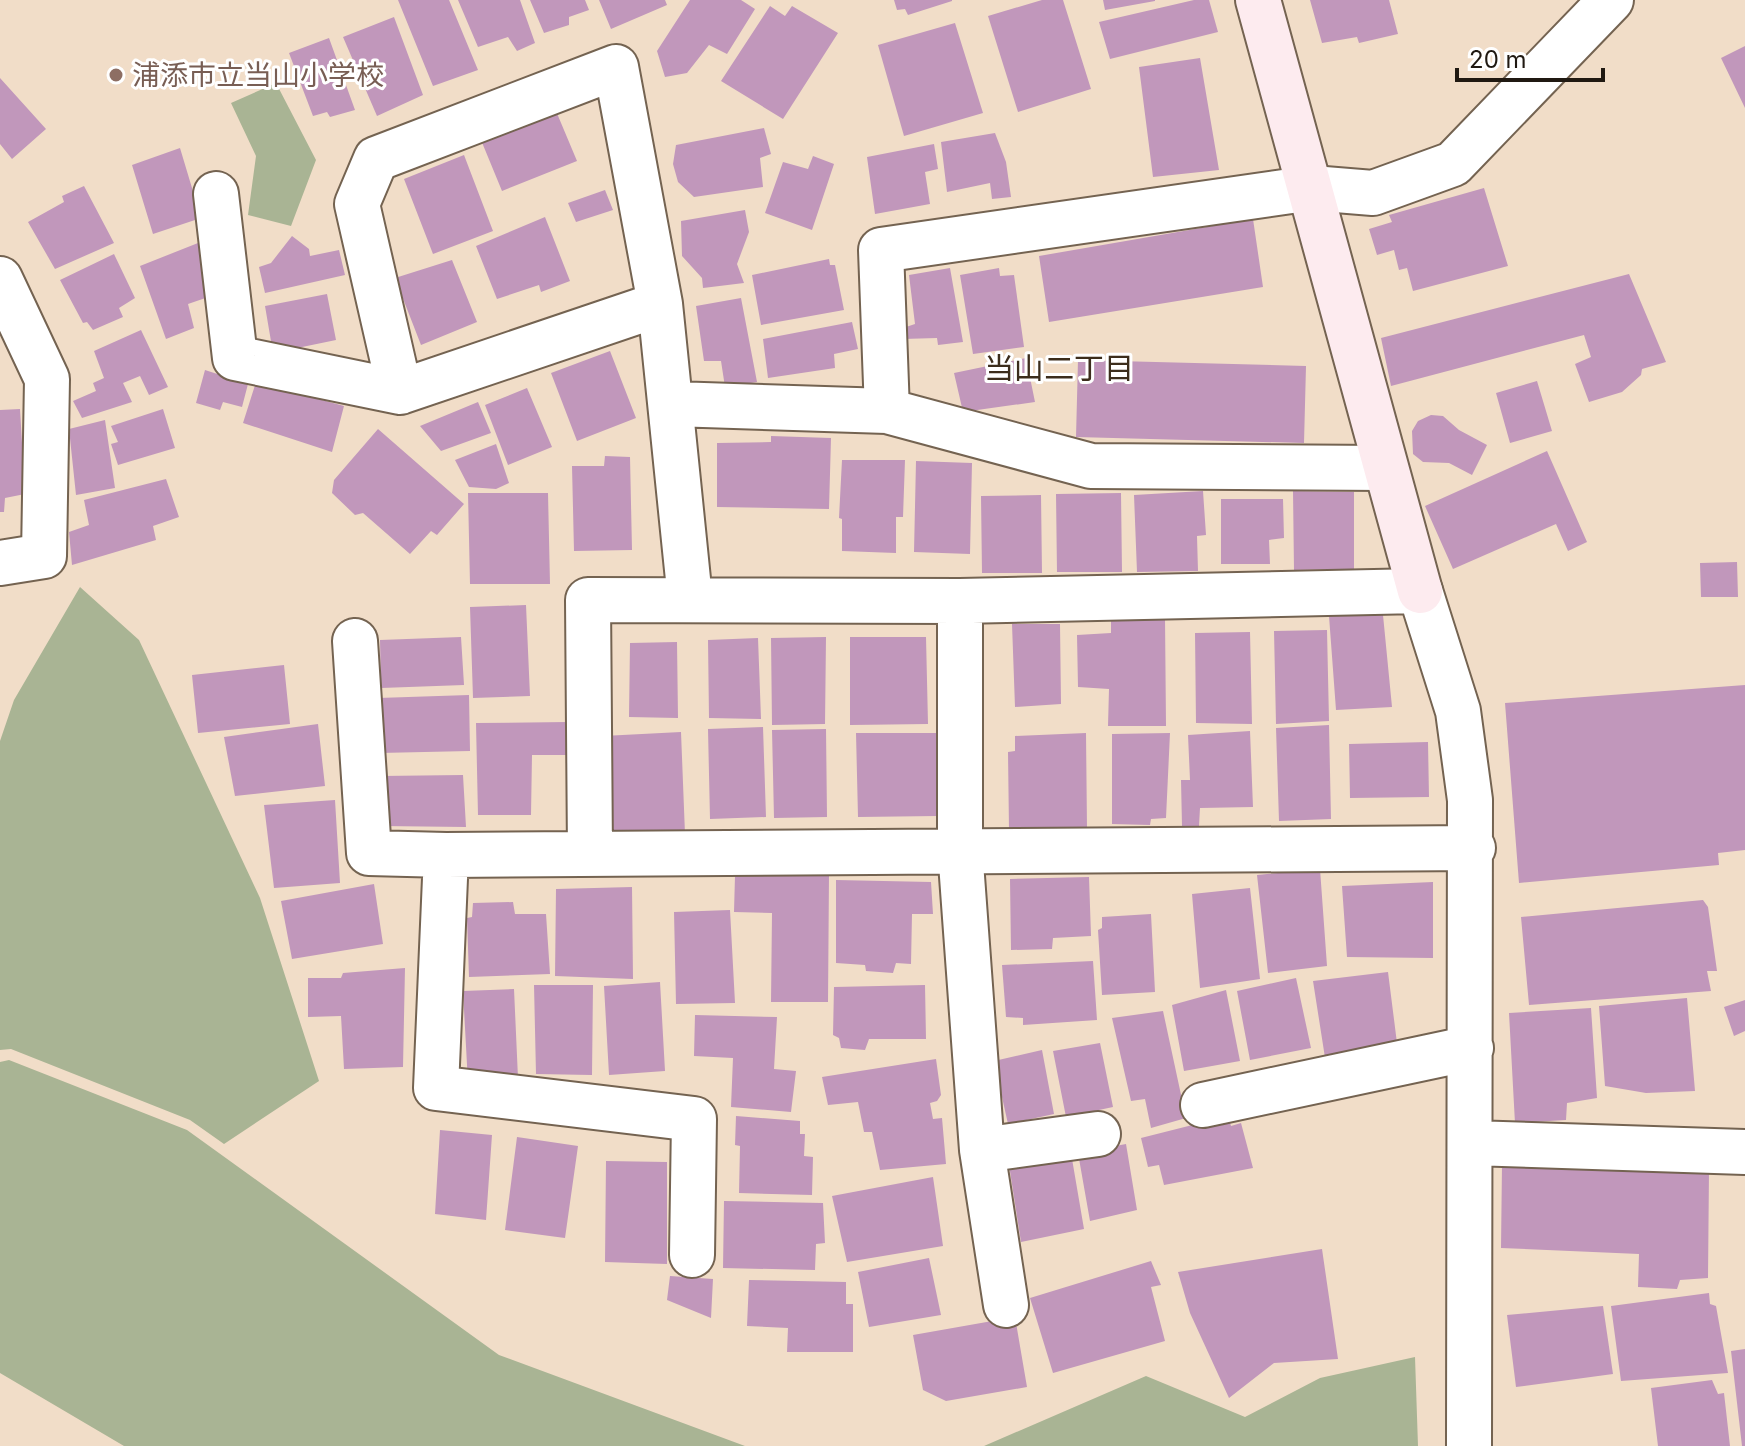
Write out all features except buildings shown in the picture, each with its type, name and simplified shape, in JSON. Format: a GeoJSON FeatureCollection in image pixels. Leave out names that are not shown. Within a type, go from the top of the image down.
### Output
{"type":"FeatureCollection","features":[{"type":"Feature","properties":{"kind":"street"},"geometry":{"type":"LineString","coordinates":[[1258,0],[1312,188],[1385,468],[1458,711],[1466,756],[1473,848],[1469,1446]]}},
{"type":"Feature","properties":{"kind":"street"},"geometry":{"type":"LineString","coordinates":[[887,411],[881,250],[1312,188],[1373,193],[1453,164],[1611,0]]}},
{"type":"Feature","properties":{"kind":"street"},"geometry":{"type":"LineString","coordinates":[[400,392],[357,204],[376,159],[616,67],[660,304],[673,404],[690,599]]}},
{"type":"Feature","properties":{"kind":"street"},"geometry":{"type":"LineString","coordinates":[[216,194],[235,358],[400,392],[660,304]]}},
{"type":"Feature","properties":{"kind":"street"},"geometry":{"type":"LineString","coordinates":[[0,279],[47,379],[44,556],[0,563]]}},
{"type":"Feature","properties":{"kind":"street"},"geometry":{"type":"LineString","coordinates":[[673,404],[887,411],[1091,466],[1385,468]]}},
{"type":"Feature","properties":{"kind":"street"},"geometry":{"type":"LineString","coordinates":[[590,853],[588,600],[960,601],[1420,591]]}},
{"type":"Feature","properties":{"kind":"street"},"geometry":{"type":"LineString","coordinates":[[960,601],[960,849],[982,1150],[1006,1305]]}},
{"type":"Feature","properties":{"kind":"street"},"geometry":{"type":"LineString","coordinates":[[355,641],[369,853],[1473,848]]}},
{"type":"Feature","properties":{"kind":"street"},"geometry":{"type":"LineString","coordinates":[[446,855],[436,1088],[694,1119],[692,1255]]}},
{"type":"Feature","properties":{"kind":"street"},"geometry":{"type":"LineString","coordinates":[[1203,1105],[1471,1048]]}},
{"type":"Feature","properties":{"kind":"street"},"geometry":{"type":"LineString","coordinates":[[982,1150],[1098,1134]]}},
{"type":"Feature","properties":{"kind":"street"},"geometry":{"type":"LineString","coordinates":[[1471,1143],[1745,1152]]}},
{"type":"Feature","properties":{"kind":"green space"},"geometry":{"type":"Polygon","coordinates":[[[276,83],[316,160],[291,226],[248,215],[256,156],[231,103],[276,83]]]}},
{"type":"Feature","properties":{"kind":"green space"},"geometry":{"type":"Polygon","coordinates":[[[80,587],[139,640],[260,898],[319,1081],[224,1144],[190,1120],[11,1049],[0,1050],[0,741],[14,700],[80,587]]]}},
{"type":"Feature","properties":{"kind":"green space"},"geometry":{"type":"Polygon","coordinates":[[[9,1060],[187,1130],[499,1355],[745,1446],[124,1446],[0,1373],[0,1062],[9,1060]]]}},
{"type":"Feature","properties":{"kind":"green space"},"geometry":{"type":"Polygon","coordinates":[[[1415,1357],[1418,1446],[984,1446],[1146,1376],[1245,1417],[1320,1378],[1415,1357]]]}},
{"type":"Feature","properties":{"kind":"place","name":"浦添市立当山小学校"},"geometry":{"type":"Point","coordinates":[116,75]}},
{"type":"Feature","properties":{"kind":"district","name":"当山二丁目"},"geometry":{"type":"Point","coordinates":[1059,369]}}]}
